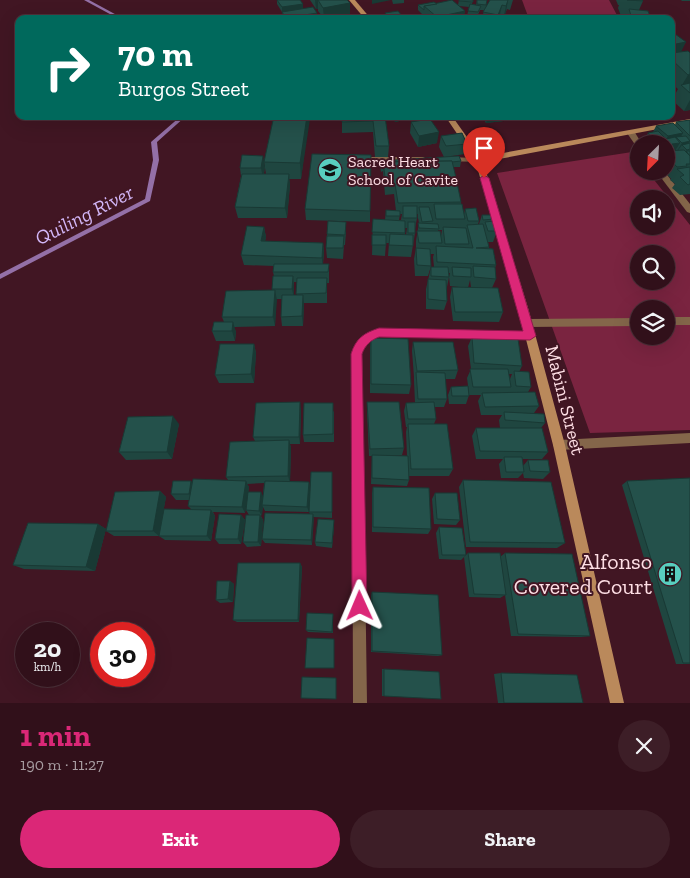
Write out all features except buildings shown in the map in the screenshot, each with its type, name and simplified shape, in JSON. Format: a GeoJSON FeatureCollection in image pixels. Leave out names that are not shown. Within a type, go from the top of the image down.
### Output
{"type":"FeatureCollection","features":[{"type":"Feature","properties":{"kind":"main road"},"geometry":{"type":"LineString","coordinates":[[352,0],[365,15]]}},
{"type":"Feature","properties":{"kind":"main road","name":"Mabini Street"},"geometry":{"type":"LineString","coordinates":[[451,120],[479,160],[527,323],[559,445],[616,703]]}},
{"type":"Feature","properties":{"kind":"main road"},"geometry":{"type":"LineString","coordinates":[[479,160],[690,121]]}},
{"type":"Feature","properties":{"kind":"street"},"geometry":{"type":"LineString","coordinates":[[353,158],[430,159]]}},
{"type":"Feature","properties":{"kind":"street"},"geometry":{"type":"LineString","coordinates":[[440,159],[479,160]]}},
{"type":"Feature","properties":{"kind":"street"},"geometry":{"type":"LineString","coordinates":[[668,180],[686,199],[690,210]]}},
{"type":"Feature","properties":{"kind":"street"},"geometry":{"type":"LineString","coordinates":[[675,321],[690,321]]}},
{"type":"Feature","properties":{"kind":"street"},"geometry":{"type":"LineString","coordinates":[[527,323],[630,322]]}},
{"type":"Feature","properties":{"kind":"street"},"geometry":{"type":"LineString","coordinates":[[360,703],[357,354],[359,346],[370,336],[379,333],[530,336]]}},
{"type":"Feature","properties":{"kind":"street"},"geometry":{"type":"LineString","coordinates":[[559,445],[690,438]]}},
{"type":"Feature","properties":{"kind":"shaded area"},"geometry":{"type":"Polygon","coordinates":[[[522,0],[609,0],[617,15],[528,15],[522,0]]]}},
{"type":"Feature","properties":{"kind":"shaded area"},"geometry":{"type":"Polygon","coordinates":[[[630,152],[630,180],[654,180],[662,190],[630,190],[630,235],[675,235],[675,206],[690,225],[690,430],[590,433],[497,173],[630,152]]]}},
{"type":"Feature","properties":{"kind":"waterway","name":"Quiling River"},"geometry":{"type":"LineString","coordinates":[[86,0],[114,15]]}},
{"type":"Feature","properties":{"kind":"waterway","name":"Quiling River"},"geometry":{"type":"LineString","coordinates":[[0,277],[148,200],[156,160],[154,142],[179,120]]}},
{"type":"Feature","properties":{"kind":"place","name":"Sacred Heart School of Cavite"},"geometry":{"type":"Point","coordinates":[330,170]}},
{"type":"Feature","properties":{"kind":"place","name":"Alfonso Covered Court"},"geometry":{"type":"Point","coordinates":[670,574]}},
{"type":"Feature","properties":{"kind":"route"},"geometry":{"type":"LineString","coordinates":[[360,606],[357,354],[359,346],[364,339],[379,333],[530,336],[484,178]]}}]}
